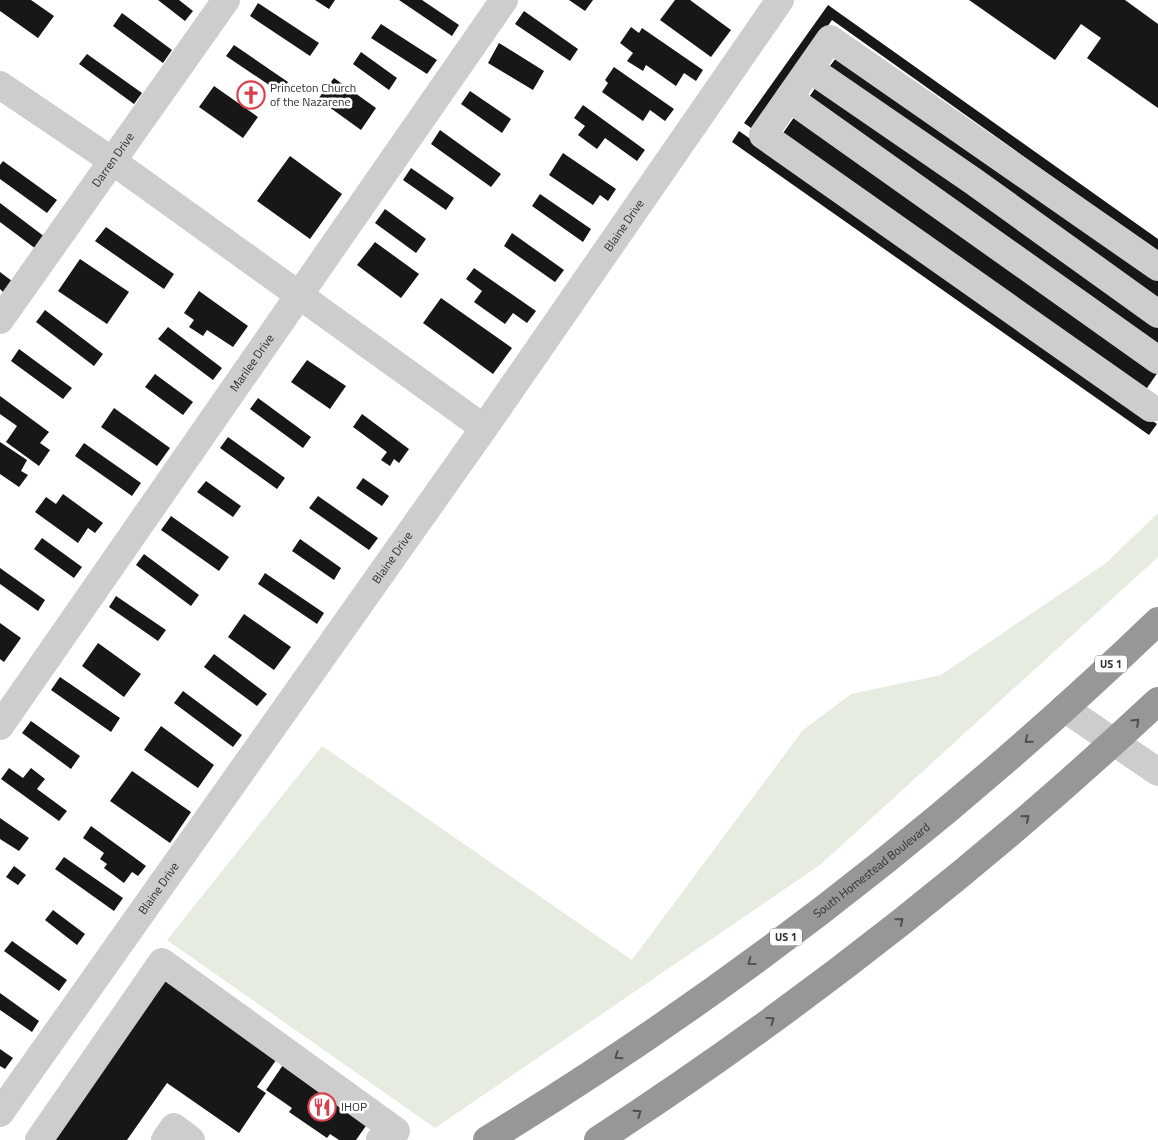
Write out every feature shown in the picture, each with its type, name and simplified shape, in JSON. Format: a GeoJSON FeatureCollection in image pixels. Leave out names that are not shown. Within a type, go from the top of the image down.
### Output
{"type":"FeatureCollection","features":[{"type":"Feature","properties":{"kind":"highway","name":"South Homestead Boulevard"},"geometry":{"type":"LineString","coordinates":[[487,1140],[562,1094],[776,944],[910,840],[1064,708],[1158,621]]}},
{"type":"Feature","properties":{"kind":"highway"},"geometry":{"type":"LineString","coordinates":[[598,1140],[712,1063],[826,980],[994,845],[1115,742],[1158,701]]}},
{"type":"Feature","properties":{"kind":"street","name":"Darren Drive"},"geometry":{"type":"LineString","coordinates":[[0,320],[111,160],[226,0]]}},
{"type":"Feature","properties":{"kind":"street","name":"Marilee Drive"},"geometry":{"type":"LineString","coordinates":[[0,726],[504,0]]}},
{"type":"Feature","properties":{"kind":"street","name":"Blaine Drive"},"geometry":{"type":"LineString","coordinates":[[0,1113],[484,428],[780,0]]}},
{"type":"Feature","properties":{"kind":"street"},"geometry":{"type":"LineString","coordinates":[[1156,406],[763,135],[830,39],[1158,267]]}},
{"type":"Feature","properties":{"kind":"street"},"geometry":{"type":"LineString","coordinates":[[810,69],[973,181],[1158,314]]}},
{"type":"Feature","properties":{"kind":"street"},"geometry":{"type":"LineString","coordinates":[[0,85],[111,160],[484,428]]}},
{"type":"Feature","properties":{"kind":"street"},"geometry":{"type":"LineString","coordinates":[[789,98],[1158,360]]}},
{"type":"Feature","properties":{"kind":"street"},"geometry":{"type":"LineString","coordinates":[[1064,708],[1158,772]]}},
{"type":"Feature","properties":{"kind":"street"},"geometry":{"type":"LineString","coordinates":[[39,1140],[162,962],[393,1137]]}},
{"type":"Feature","properties":{"kind":"street"},"geometry":{"type":"LineString","coordinates":[[165,1140],[174,1127],[191,1140]]}},
{"type":"Feature","properties":{"kind":"shaded area"},"geometry":{"type":"Polygon","coordinates":[[[1158,513],[1158,557],[820,865],[435,1128],[167,940],[322,746],[632,960],[803,730],[851,694],[941,675],[1106,563],[1158,513]]]}},
{"type":"Feature","properties":{"kind":"building"},"geometry":{"type":"Polygon","coordinates":[[[0,0],[31,0],[54,16],[38,38],[0,11],[0,0]]]}},
{"type":"Feature","properties":{"kind":"building"},"geometry":{"type":"Polygon","coordinates":[[[158,0],[179,0],[193,11],[185,21],[158,0]]]}},
{"type":"Feature","properties":{"kind":"building"},"geometry":{"type":"Polygon","coordinates":[[[315,0],[335,0],[329,9],[315,0]]]}},
{"type":"Feature","properties":{"kind":"building"},"geometry":{"type":"Polygon","coordinates":[[[399,0],[422,0],[459,25],[452,36],[399,0]]]}},
{"type":"Feature","properties":{"kind":"building"},"geometry":{"type":"Polygon","coordinates":[[[569,0],[593,0],[585,11],[569,0]]]}},
{"type":"Feature","properties":{"kind":"building"},"geometry":{"type":"Polygon","coordinates":[[[675,0],[690,0],[731,30],[711,57],[660,20],[675,0]]]}},
{"type":"Feature","properties":{"kind":"building"},"geometry":{"type":"Polygon","coordinates":[[[969,0],[1125,0],[1158,24],[1158,108],[1087,58],[1101,38],[1081,24],[1055,60],[969,0]]]}},
{"type":"Feature","properties":{"kind":"building"},"geometry":{"type":"Polygon","coordinates":[[[258,3],[319,43],[310,56],[250,16],[258,3]]]}},
{"type":"Feature","properties":{"kind":"building"},"geometry":{"type":"Polygon","coordinates":[[[828,5],[1158,239],[1158,252],[832,20],[754,130],[744,123],[828,5]]]}},
{"type":"Feature","properties":{"kind":"building"},"geometry":{"type":"Polygon","coordinates":[[[524,11],[578,49],[570,61],[515,24],[524,11]]]}},
{"type":"Feature","properties":{"kind":"building"},"geometry":{"type":"Polygon","coordinates":[[[122,13],[172,50],[163,63],[113,26],[122,13]]]}},
{"type":"Feature","properties":{"kind":"building"},"geometry":{"type":"Polygon","coordinates":[[[381,24],[437,60],[427,74],[371,38],[381,24]]]}},
{"type":"Feature","properties":{"kind":"building"},"geometry":{"type":"Polygon","coordinates":[[[631,27],[639,33],[642,28],[703,70],[696,81],[684,73],[676,86],[646,65],[643,71],[627,61],[633,53],[620,43],[631,27]]]}},
{"type":"Feature","properties":{"kind":"building"},"geometry":{"type":"Polygon","coordinates":[[[499,43],[544,71],[533,90],[488,63],[499,43]]]}},
{"type":"Feature","properties":{"kind":"building"},"geometry":{"type":"Polygon","coordinates":[[[234,45],[288,82],[281,93],[226,56],[234,45]]]}},
{"type":"Feature","properties":{"kind":"building"},"geometry":{"type":"Polygon","coordinates":[[[361,52],[397,78],[389,90],[353,64],[361,52]]]}},
{"type":"Feature","properties":{"kind":"building"},"geometry":{"type":"Polygon","coordinates":[[[840,53],[1158,278],[1158,306],[826,71],[840,53]]]}},
{"type":"Feature","properties":{"kind":"building"},"geometry":{"type":"Polygon","coordinates":[[[87,54],[142,93],[134,104],[79,64],[87,54]]]}},
{"type":"Feature","properties":{"kind":"building"},"geometry":{"type":"Polygon","coordinates":[[[614,67],[674,109],[665,121],[650,110],[643,121],[602,92],[608,83],[605,80],[614,67]]]}},
{"type":"Feature","properties":{"kind":"building"},"geometry":{"type":"Polygon","coordinates":[[[334,78],[376,108],[361,130],[318,99],[334,78]]]}},
{"type":"Feature","properties":{"kind":"building"},"geometry":{"type":"Polygon","coordinates":[[[818,84],[1158,322],[1158,350],[805,103],[818,84]]]}},
{"type":"Feature","properties":{"kind":"building"},"geometry":{"type":"Polygon","coordinates":[[[214,86],[258,117],[243,138],[199,107],[214,86]]]}},
{"type":"Feature","properties":{"kind":"building"},"geometry":{"type":"Polygon","coordinates":[[[470,91],[511,119],[502,133],[461,104],[470,91]]]}},
{"type":"Feature","properties":{"kind":"building"},"geometry":{"type":"Polygon","coordinates":[[[583,105],[645,150],[637,161],[605,138],[597,149],[578,135],[585,126],[574,118],[583,105]]]}},
{"type":"Feature","properties":{"kind":"building"},"geometry":{"type":"Polygon","coordinates":[[[797,113],[1158,372],[1145,391],[781,136],[797,113]]]}},
{"type":"Feature","properties":{"kind":"building"},"geometry":{"type":"Polygon","coordinates":[[[440,130],[501,174],[491,187],[431,144],[440,130]]]}},
{"type":"Feature","properties":{"kind":"building"},"geometry":{"type":"Polygon","coordinates":[[[739,131],[1157,424],[1149,435],[732,142],[739,131]]]}},
{"type":"Feature","properties":{"kind":"building"},"geometry":{"type":"Polygon","coordinates":[[[563,153],[616,189],[608,201],[600,195],[593,205],[549,175],[563,153]]]}},
{"type":"Feature","properties":{"kind":"building"},"geometry":{"type":"Polygon","coordinates":[[[290,156],[342,194],[310,239],[257,201],[290,156]]]}},
{"type":"Feature","properties":{"kind":"building"},"geometry":{"type":"Polygon","coordinates":[[[3,161],[57,200],[47,213],[0,179],[0,165],[3,161]]]}},
{"type":"Feature","properties":{"kind":"building"},"geometry":{"type":"Polygon","coordinates":[[[411,168],[454,198],[446,210],[403,180],[411,168]]]}},
{"type":"Feature","properties":{"kind":"building"},"geometry":{"type":"Polygon","coordinates":[[[540,194],[591,229],[583,242],[532,206],[540,194]]]}},
{"type":"Feature","properties":{"kind":"building"},"geometry":{"type":"Polygon","coordinates":[[[0,203],[45,237],[36,249],[0,222],[0,203]]]}},
{"type":"Feature","properties":{"kind":"building"},"geometry":{"type":"Polygon","coordinates":[[[385,209],[426,239],[416,253],[375,223],[385,209]]]}},
{"type":"Feature","properties":{"kind":"building"},"geometry":{"type":"Polygon","coordinates":[[[106,227],[174,274],[164,289],[95,241],[106,227]]]}},
{"type":"Feature","properties":{"kind":"building"},"geometry":{"type":"Polygon","coordinates":[[[512,233],[564,270],[555,282],[504,246],[512,233]]]}},
{"type":"Feature","properties":{"kind":"building"},"geometry":{"type":"Polygon","coordinates":[[[375,242],[419,274],[401,298],[357,265],[375,242]]]}},
{"type":"Feature","properties":{"kind":"building"},"geometry":{"type":"Polygon","coordinates":[[[80,259],[129,292],[107,324],[58,291],[80,259]]]}},
{"type":"Feature","properties":{"kind":"building"},"geometry":{"type":"Polygon","coordinates":[[[474,268],[536,311],[527,323],[513,313],[505,324],[474,302],[482,291],[466,279],[474,268]]]}},
{"type":"Feature","properties":{"kind":"building"},"geometry":{"type":"Polygon","coordinates":[[[0,272],[12,281],[3,292],[0,289],[0,272]]]}},
{"type":"Feature","properties":{"kind":"building"},"geometry":{"type":"Polygon","coordinates":[[[199,291],[248,326],[233,347],[207,330],[203,336],[189,327],[194,320],[184,313],[199,291]]]}},
{"type":"Feature","properties":{"kind":"building"},"geometry":{"type":"Polygon","coordinates":[[[441,298],[512,348],[493,374],[423,323],[441,298]]]}},
{"type":"Feature","properties":{"kind":"building"},"geometry":{"type":"Polygon","coordinates":[[[45,310],[103,354],[94,366],[36,322],[45,310]]]}},
{"type":"Feature","properties":{"kind":"building"},"geometry":{"type":"Polygon","coordinates":[[[168,327],[222,368],[213,380],[158,339],[168,327]]]}},
{"type":"Feature","properties":{"kind":"building"},"geometry":{"type":"Polygon","coordinates":[[[19,349],[72,388],[63,399],[11,361],[19,349]]]}},
{"type":"Feature","properties":{"kind":"building"},"geometry":{"type":"Polygon","coordinates":[[[307,360],[346,386],[330,409],[291,382],[307,360]]]}},
{"type":"Feature","properties":{"kind":"building"},"geometry":{"type":"Polygon","coordinates":[[[155,374],[193,402],[183,415],[145,387],[155,374]]]}},
{"type":"Feature","properties":{"kind":"building"},"geometry":{"type":"Polygon","coordinates":[[[0,396],[49,432],[40,443],[50,450],[39,466],[6,442],[17,426],[0,414],[0,396]]]}},
{"type":"Feature","properties":{"kind":"building"},"geometry":{"type":"Polygon","coordinates":[[[258,398],[311,437],[303,448],[250,409],[258,398]]]}},
{"type":"Feature","properties":{"kind":"building"},"geometry":{"type":"Polygon","coordinates":[[[114,408],[170,448],[157,466],[101,427],[114,408]]]}},
{"type":"Feature","properties":{"kind":"building"},"geometry":{"type":"Polygon","coordinates":[[[362,414],[409,449],[399,463],[394,459],[390,466],[381,460],[387,452],[353,427],[362,414]]]}},
{"type":"Feature","properties":{"kind":"building"},"geometry":{"type":"Polygon","coordinates":[[[228,437],[285,478],[277,489],[220,448],[228,437]]]}},
{"type":"Feature","properties":{"kind":"building"},"geometry":{"type":"Polygon","coordinates":[[[0,442],[27,460],[21,471],[28,475],[19,487],[0,474],[0,442]]]}},
{"type":"Feature","properties":{"kind":"building"},"geometry":{"type":"Polygon","coordinates":[[[84,443],[141,483],[132,496],[75,456],[84,443]]]}},
{"type":"Feature","properties":{"kind":"building"},"geometry":{"type":"Polygon","coordinates":[[[363,478],[389,496],[382,506],[356,488],[363,478]]]}},
{"type":"Feature","properties":{"kind":"building"},"geometry":{"type":"Polygon","coordinates":[[[206,481],[241,506],[233,517],[197,492],[206,481]]]}},
{"type":"Feature","properties":{"kind":"building"},"geometry":{"type":"Polygon","coordinates":[[[63,494],[103,523],[95,533],[88,528],[78,543],[35,512],[46,497],[56,504],[63,494]]]}},
{"type":"Feature","properties":{"kind":"building"},"geometry":{"type":"Polygon","coordinates":[[[318,496],[378,538],[369,550],[309,508],[318,496]]]}},
{"type":"Feature","properties":{"kind":"building"},"geometry":{"type":"Polygon","coordinates":[[[171,516],[229,557],[219,571],[161,530],[171,516]]]}},
{"type":"Feature","properties":{"kind":"building"},"geometry":{"type":"Polygon","coordinates":[[[42,538],[82,567],[74,578],[34,549],[42,538]]]}},
{"type":"Feature","properties":{"kind":"building"},"geometry":{"type":"Polygon","coordinates":[[[300,539],[341,568],[334,580],[292,551],[300,539]]]}},
{"type":"Feature","properties":{"kind":"building"},"geometry":{"type":"Polygon","coordinates":[[[144,554],[199,595],[191,606],[136,565],[144,554]]]}},
{"type":"Feature","properties":{"kind":"building"},"geometry":{"type":"Polygon","coordinates":[[[0,568],[45,600],[38,611],[0,584],[0,568]]]}},
{"type":"Feature","properties":{"kind":"building"},"geometry":{"type":"Polygon","coordinates":[[[265,573],[324,613],[317,624],[258,584],[265,573]]]}},
{"type":"Feature","properties":{"kind":"building"},"geometry":{"type":"Polygon","coordinates":[[[116,596],[166,630],[158,641],[109,607],[116,596]]]}},
{"type":"Feature","properties":{"kind":"building"},"geometry":{"type":"Polygon","coordinates":[[[244,614],[291,647],[274,670],[228,637],[244,614]]]}},
{"type":"Feature","properties":{"kind":"building"},"geometry":{"type":"Polygon","coordinates":[[[0,623],[21,638],[4,662],[0,659],[0,623]]]}},
{"type":"Feature","properties":{"kind":"building"},"geometry":{"type":"Polygon","coordinates":[[[98,643],[141,674],[124,697],[82,666],[98,643]]]}},
{"type":"Feature","properties":{"kind":"building"},"geometry":{"type":"Polygon","coordinates":[[[214,654],[267,694],[257,706],[204,667],[214,654]]]}},
{"type":"Feature","properties":{"kind":"building"},"geometry":{"type":"Polygon","coordinates":[[[60,677],[120,718],[111,732],[51,690],[60,677]]]}},
{"type":"Feature","properties":{"kind":"building"},"geometry":{"type":"Polygon","coordinates":[[[183,691],[242,735],[233,747],[174,703],[183,691]]]}},
{"type":"Feature","properties":{"kind":"building"},"geometry":{"type":"Polygon","coordinates":[[[31,721],[80,756],[71,769],[22,733],[31,721]]]}},
{"type":"Feature","properties":{"kind":"building"},"geometry":{"type":"Polygon","coordinates":[[[161,726],[214,765],[198,788],[144,750],[161,726]]]}},
{"type":"Feature","properties":{"kind":"building"},"geometry":{"type":"Polygon","coordinates":[[[9,768],[23,778],[31,768],[45,779],[37,789],[67,811],[59,821],[1,779],[9,768]]]}},
{"type":"Feature","properties":{"kind":"building"},"geometry":{"type":"Polygon","coordinates":[[[132,771],[191,812],[170,843],[110,801],[132,771]]]}},
{"type":"Feature","properties":{"kind":"building"},"geometry":{"type":"Polygon","coordinates":[[[0,818],[29,838],[19,851],[0,839],[0,818]]]}},
{"type":"Feature","properties":{"kind":"building"},"geometry":{"type":"Polygon","coordinates":[[[91,826],[146,866],[138,876],[132,872],[124,883],[104,868],[107,864],[100,859],[104,853],[83,838],[91,826]]]}},
{"type":"Feature","properties":{"kind":"building"},"geometry":{"type":"Polygon","coordinates":[[[64,857],[123,898],[114,911],[55,869],[64,857]]]}},
{"type":"Feature","properties":{"kind":"building"},"geometry":{"type":"Polygon","coordinates":[[[14,866],[26,875],[18,885],[6,877],[14,866]]]}},
{"type":"Feature","properties":{"kind":"building"},"geometry":{"type":"Polygon","coordinates":[[[53,910],[85,934],[77,945],[45,920],[53,910]]]}},
{"type":"Feature","properties":{"kind":"building"},"geometry":{"type":"Polygon","coordinates":[[[12,941],[67,980],[59,991],[4,951],[12,941]]]}},
{"type":"Feature","properties":{"kind":"building"},"geometry":{"type":"Polygon","coordinates":[[[163,975],[279,1056],[257,1087],[266,1093],[239,1133],[167,1083],[127,1140],[48,1140],[163,975]]]}},
{"type":"Feature","properties":{"kind":"building"},"geometry":{"type":"Polygon","coordinates":[[[0,993],[39,1021],[32,1032],[0,1010],[0,993]]]}},
{"type":"Feature","properties":{"kind":"building"},"geometry":{"type":"Polygon","coordinates":[[[0,1049],[13,1058],[5,1069],[0,1066],[0,1049]]]}},
{"type":"Feature","properties":{"kind":"building"},"geometry":{"type":"Polygon","coordinates":[[[283,1065],[368,1123],[356,1140],[339,1140],[330,1134],[327,1138],[289,1112],[292,1108],[266,1090],[283,1065]]]}},
{"type":"Feature","properties":{"kind":"place","name":"Princeton Church of the Nazarene"},"geometry":{"type":"Point","coordinates":[251,95]}},
{"type":"Feature","properties":{"kind":"place","name":"IHOP"},"geometry":{"type":"Point","coordinates":[322,1107]}}]}
